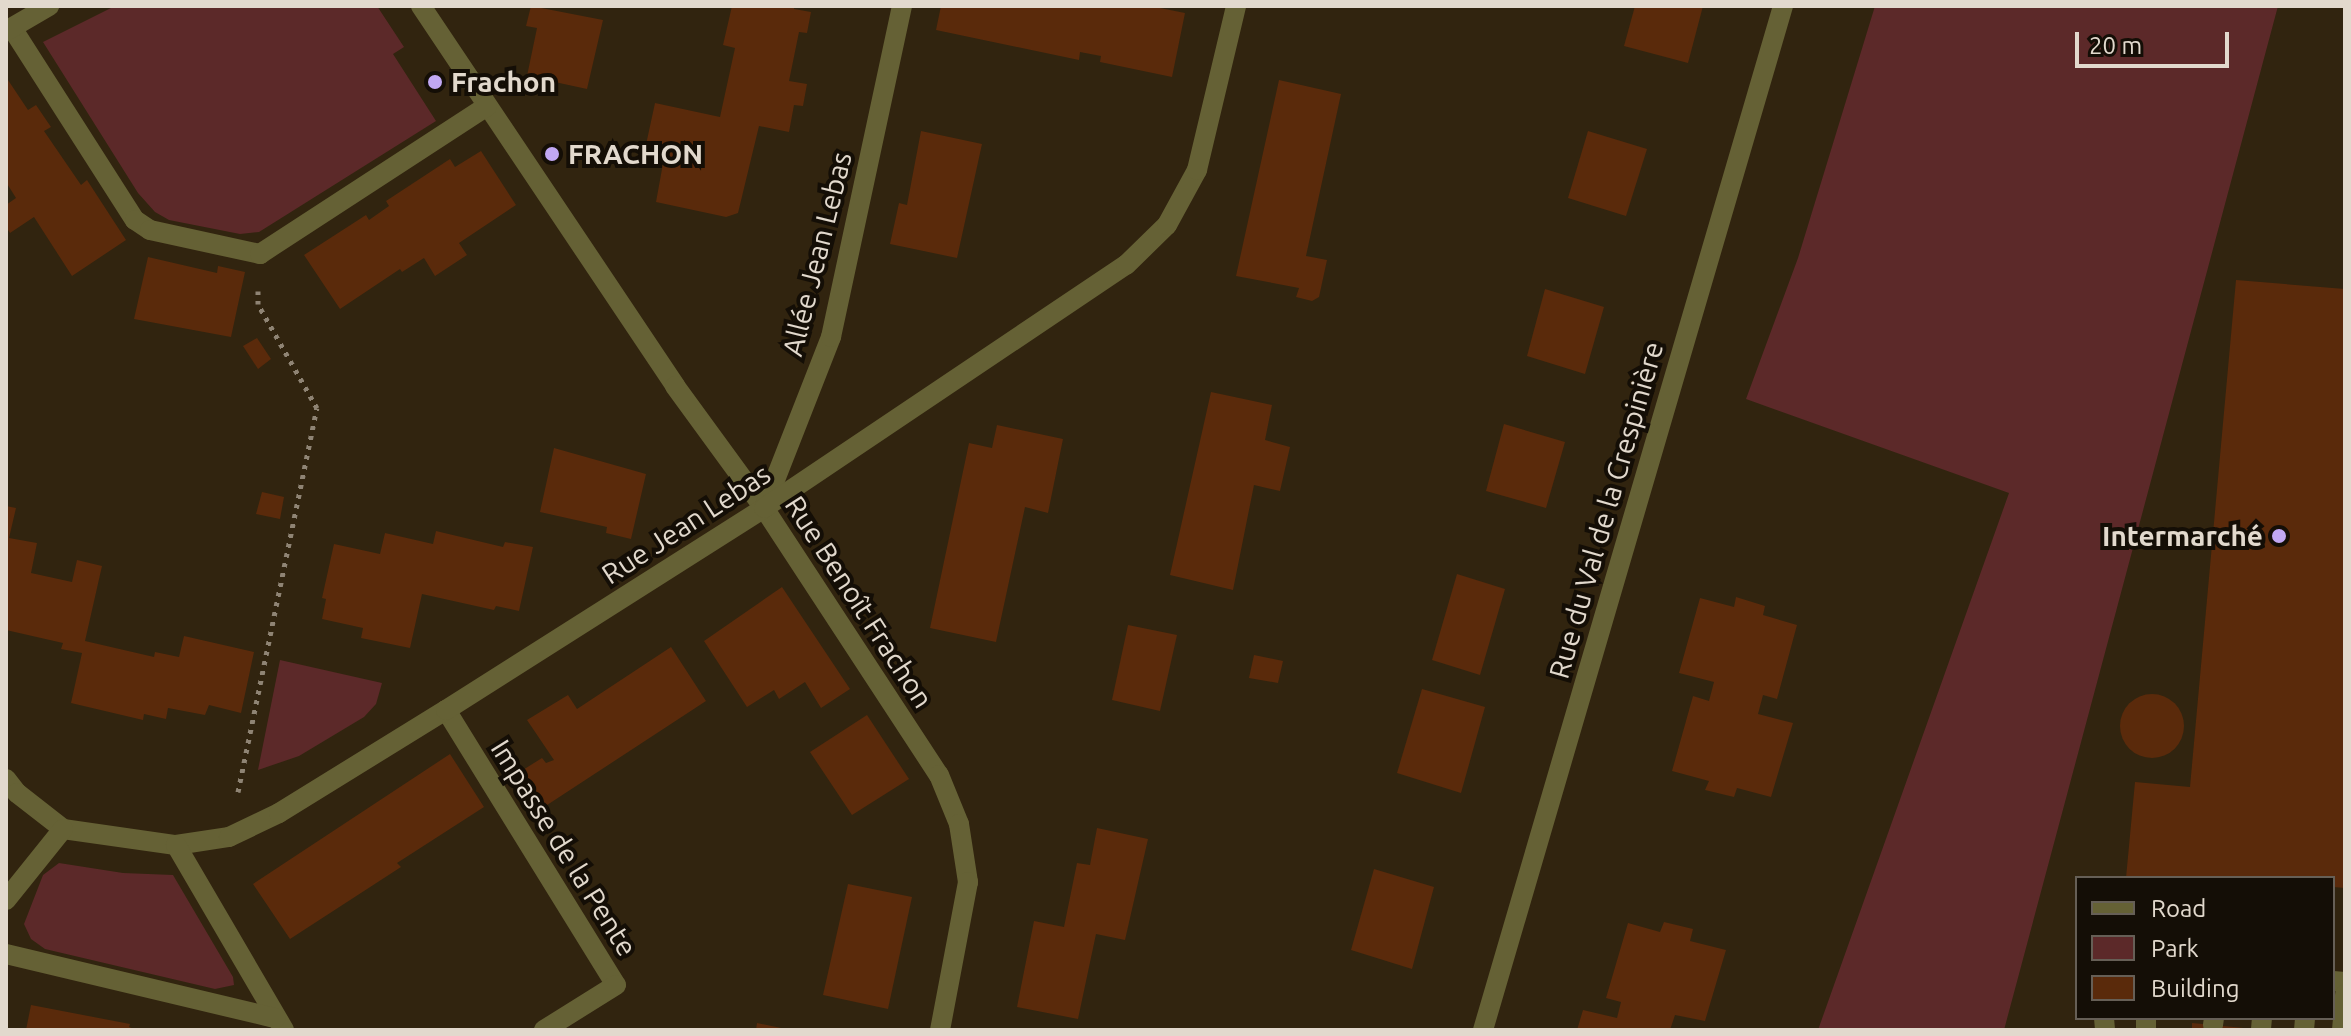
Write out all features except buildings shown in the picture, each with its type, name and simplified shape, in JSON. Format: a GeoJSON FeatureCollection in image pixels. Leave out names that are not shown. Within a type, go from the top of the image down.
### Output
{"type":"FeatureCollection","features":[{"type":"Feature","properties":{"kind":"street"},"geometry":{"type":"LineString","coordinates":[[49,6],[9,29],[135,220],[150,230],[260,254],[487,106]]}},
{"type":"Feature","properties":{"kind":"street","name":"Rue Benoît Frachon"},"geometry":{"type":"LineString","coordinates":[[421,6],[675,386],[764,508],[939,775],[959,824],[968,882],[940,1030]]}},
{"type":"Feature","properties":{"kind":"street","name":"Allée Jean Lebas"},"geometry":{"type":"LineString","coordinates":[[764,508],[831,337],[902,6]]}},
{"type":"Feature","properties":{"kind":"street","name":"Rue Jean Lebas"},"geometry":{"type":"LineString","coordinates":[[6,779],[17,793],[63,829],[176,845],[229,837],[279,813],[446,710],[764,508],[1126,265],[1167,225],[1197,170],[1236,6]]}},
{"type":"Feature","properties":{"kind":"street","name":"Rue du Val de la Crespinière"},"geometry":{"type":"LineString","coordinates":[[1483,1030],[1783,6]]}},
{"type":"Feature","properties":{"kind":"street","name":"Impasse de la Pente"},"geometry":{"type":"LineString","coordinates":[[446,710],[616,985],[544,1030]]}},
{"type":"Feature","properties":{"kind":"street"},"geometry":{"type":"LineString","coordinates":[[6,900],[63,829]]}},
{"type":"Feature","properties":{"kind":"street"},"geometry":{"type":"LineString","coordinates":[[176,845],[280,1024]]}},
{"type":"Feature","properties":{"kind":"street"},"geometry":{"type":"LineString","coordinates":[[6,954],[280,1024]]}},
{"type":"Feature","properties":{"kind":"street"},"geometry":{"type":"LineString","coordinates":[[2342,1030],[2345,994]]}},
{"type":"Feature","properties":{"kind":"path"},"geometry":{"type":"LineString","coordinates":[[229,837],[317,408],[258,304],[260,254]]}},
{"type":"Feature","properties":{"kind":"green space"},"geometry":{"type":"Polygon","coordinates":[[[115,6],[377,6],[404,47],[393,54],[436,121],[259,232],[240,234],[169,220],[155,212],[138,193],[43,42],[115,6]]]}},
{"type":"Feature","properties":{"kind":"green space"},"geometry":{"type":"Polygon","coordinates":[[[1875,6],[2278,6],[2004,1030],[1818,1030],[2009,493],[1746,399],[1798,258],[1875,6]]]}},
{"type":"Feature","properties":{"kind":"green space"},"geometry":{"type":"Polygon","coordinates":[[[280,660],[382,683],[376,704],[364,717],[299,756],[258,770],[280,660]]]}},
{"type":"Feature","properties":{"kind":"green space"},"geometry":{"type":"Polygon","coordinates":[[[59,863],[123,873],[173,875],[233,977],[234,985],[215,989],[45,949],[31,939],[24,924],[43,875],[59,863]]]}},
{"type":"Feature","properties":{"kind":"place","name":"Frachon"},"geometry":{"type":"Point","coordinates":[435,82]}},
{"type":"Feature","properties":{"kind":"place","name":"FRACHON"},"geometry":{"type":"Point","coordinates":[552,154]}},
{"type":"Feature","properties":{"kind":"place","name":"Intermarché"},"geometry":{"type":"Point","coordinates":[2279,536]}}]}
